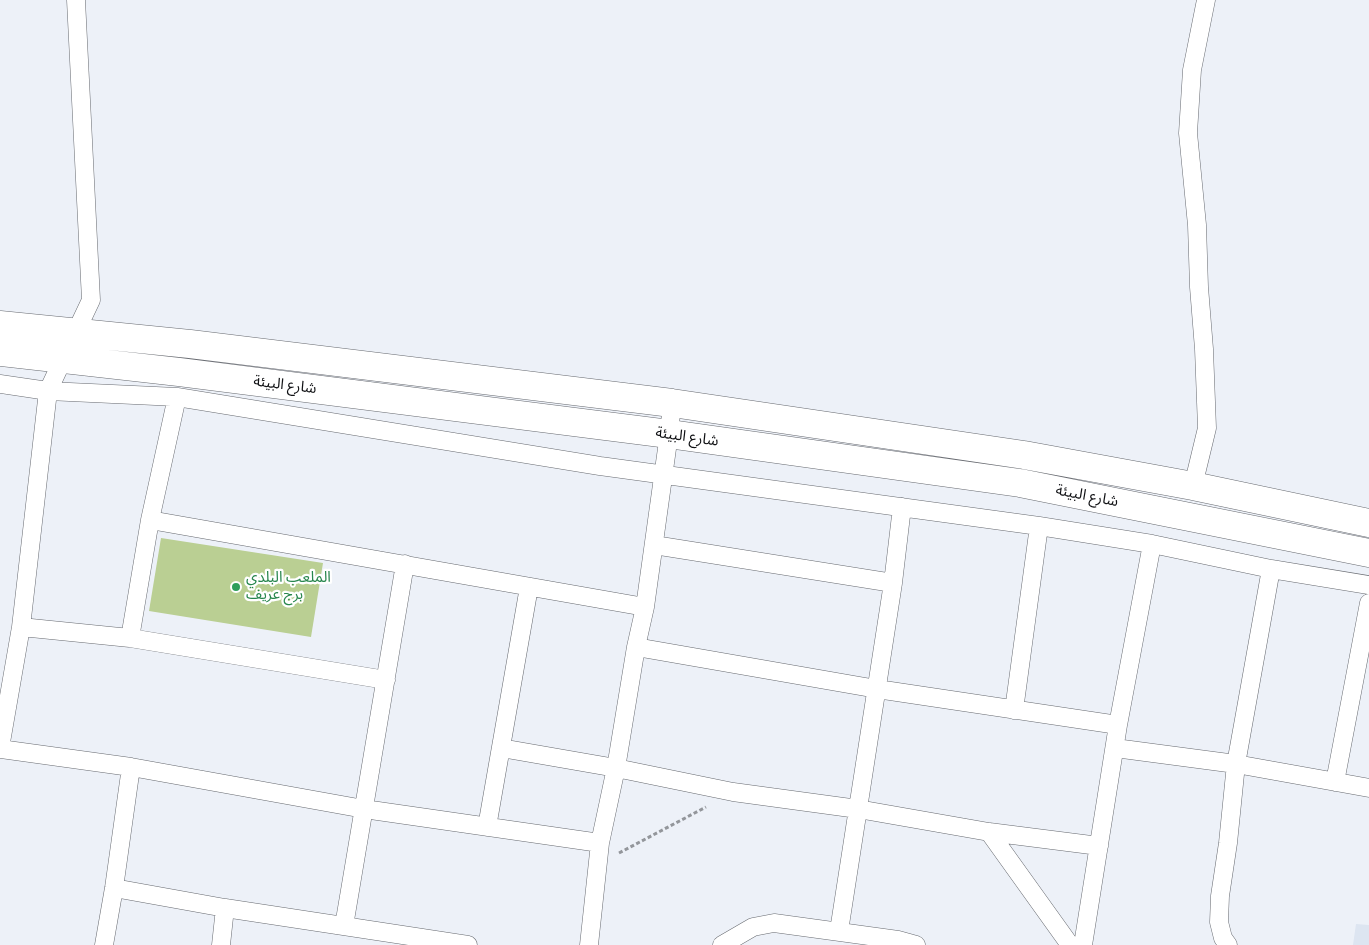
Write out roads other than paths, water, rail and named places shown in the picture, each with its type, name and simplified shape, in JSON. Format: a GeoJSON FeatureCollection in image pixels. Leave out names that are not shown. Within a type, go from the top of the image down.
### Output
{"type":"FeatureCollection","features":[{"type":"Feature","properties":{"kind":"main road","name":"شارع البيئة"},"geometry":{"type":"LineString","coordinates":[[0,325],[190,344],[672,403],[1024,455],[1193,486],[1369,523]]}},
{"type":"Feature","properties":{"kind":"main road","name":"شارع البيئة"},"geometry":{"type":"LineString","coordinates":[[0,352],[179,372],[669,434],[1020,483],[1369,553]]}},
{"type":"Feature","properties":{"kind":"street"},"geometry":{"type":"LineString","coordinates":[[76,0],[91,300],[48,391],[21,626],[0,749],[131,767],[364,809],[600,843]]}},
{"type":"Feature","properties":{"kind":"street"},"geometry":{"type":"LineString","coordinates":[[1193,486],[1207,428],[1197,225],[1188,134],[1192,70],[1206,0]]}},
{"type":"Feature","properties":{"kind":"street"},"geometry":{"type":"LineString","coordinates":[[0,384],[48,391],[177,397],[600,466],[1039,526],[1152,544],[1270,569],[1369,585]]}},
{"type":"Feature","properties":{"kind":"street"},"geometry":{"type":"LineString","coordinates":[[130,638],[150,520],[177,397]]}},
{"type":"Feature","properties":{"kind":"street"},"geometry":{"type":"LineString","coordinates":[[589,945],[600,843],[616,768],[636,647],[645,607],[672,403]]}},
{"type":"Feature","properties":{"kind":"street"},"geometry":{"type":"LineString","coordinates":[[839,931],[893,583],[902,507]]}},
{"type":"Feature","properties":{"kind":"street"},"geometry":{"type":"LineString","coordinates":[[150,520],[645,607]]}},
{"type":"Feature","properties":{"kind":"street"},"geometry":{"type":"LineString","coordinates":[[1014,710],[1039,526]]}},
{"type":"Feature","properties":{"kind":"street"},"geometry":{"type":"LineString","coordinates":[[1083,945],[1118,725],[1152,544]]}},
{"type":"Feature","properties":{"kind":"street"},"geometry":{"type":"LineString","coordinates":[[654,545],[893,583]]}},
{"type":"Feature","properties":{"kind":"street"},"geometry":{"type":"LineString","coordinates":[[344,926],[405,564]]}},
{"type":"Feature","properties":{"kind":"street"},"geometry":{"type":"LineString","coordinates":[[1228,945],[1223,938],[1219,922],[1220,896],[1228,844],[1236,764],[1270,569]]}},
{"type":"Feature","properties":{"kind":"street"},"geometry":{"type":"LineString","coordinates":[[487,827],[529,587]]}},
{"type":"Feature","properties":{"kind":"street"},"geometry":{"type":"LineString","coordinates":[[1335,782],[1369,604]]}},
{"type":"Feature","properties":{"kind":"street"},"geometry":{"type":"LineString","coordinates":[[21,626],[130,638],[386,680]]}},
{"type":"Feature","properties":{"kind":"street"},"geometry":{"type":"LineString","coordinates":[[636,647],[877,690],[1118,725]]}},
{"type":"Feature","properties":{"kind":"street"},"geometry":{"type":"LineString","coordinates":[[502,748],[616,768],[733,792],[858,809],[989,832],[1099,846]]}},
{"type":"Feature","properties":{"kind":"street"},"geometry":{"type":"LineString","coordinates":[[1115,748],[1236,764],[1369,788]]}},
{"type":"Feature","properties":{"kind":"street"},"geometry":{"type":"LineString","coordinates":[[104,945],[131,767]]}},
{"type":"Feature","properties":{"kind":"street"},"geometry":{"type":"LineString","coordinates":[[989,832],[1070,945]]}},
{"type":"Feature","properties":{"kind":"street"},"geometry":{"type":"LineString","coordinates":[[114,888],[225,908],[468,945]]}},
{"type":"Feature","properties":{"kind":"street"},"geometry":{"type":"LineString","coordinates":[[221,945],[225,908]]}},
{"type":"Feature","properties":{"kind":"street"},"geometry":{"type":"LineString","coordinates":[[722,945],[753,927],[774,923],[839,931],[880,941],[907,941],[916,945]]}},
{"type":"Feature","properties":{"kind":"place","name":"الملعب البلدي برج عريف"},"geometry":{"type":"Point","coordinates":[236,587]}}]}
